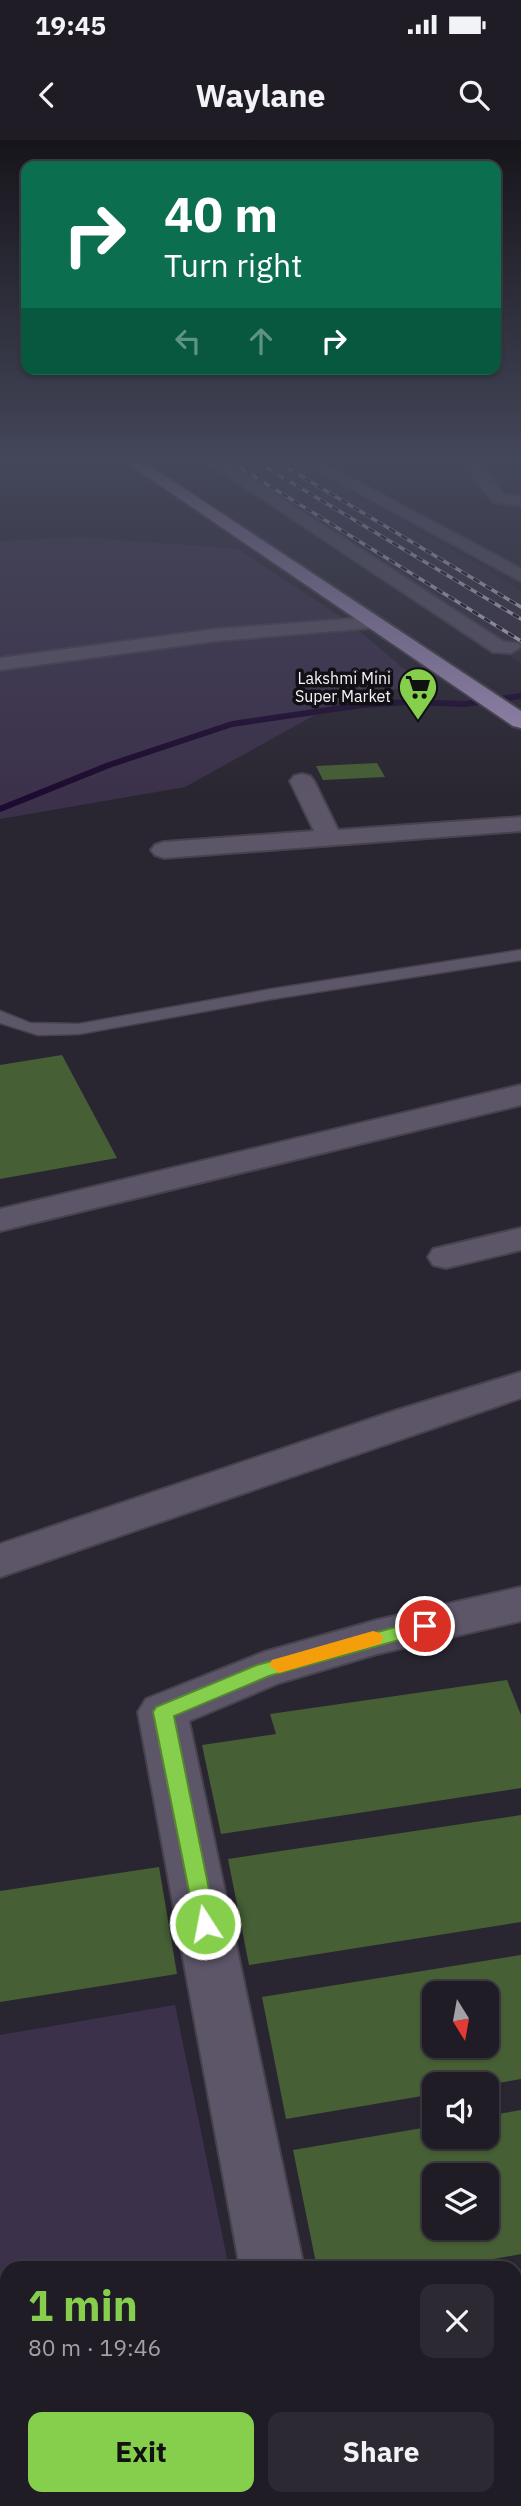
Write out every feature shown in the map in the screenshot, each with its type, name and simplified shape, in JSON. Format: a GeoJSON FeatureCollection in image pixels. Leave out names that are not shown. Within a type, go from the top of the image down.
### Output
{"type":"FeatureCollection","features":[{"type":"Feature","properties":{"kind":"highway"},"geometry":{"type":"LineString","coordinates":[[301,574],[514,716]]}},
{"type":"Feature","properties":{"kind":"street"},"geometry":{"type":"LineString","coordinates":[[387,574],[500,648],[511,647]]}},
{"type":"Feature","properties":{"kind":"street"},"geometry":{"type":"LineString","coordinates":[[0,664],[216,635],[374,623]]}},
{"type":"Feature","properties":{"kind":"street"},"geometry":{"type":"LineString","coordinates":[[302,781],[330,839]]}},
{"type":"Feature","properties":{"kind":"street"},"geometry":{"type":"LineString","coordinates":[[164,850],[521,824]]}},
{"type":"Feature","properties":{"kind":"street"},"geometry":{"type":"LineString","coordinates":[[2,1216],[521,1095]]}},
{"type":"Feature","properties":{"kind":"street"},"geometry":{"type":"LineString","coordinates":[[446,1257],[521,1239]]}},
{"type":"Feature","properties":{"kind":"street"},"geometry":{"type":"LineString","coordinates":[[0,1561],[396,1424],[521,1385]]}},
{"type":"Feature","properties":{"kind":"street"},"geometry":{"type":"LineString","coordinates":[[271,2261],[163,1712],[264,1670],[377,1637],[521,1604]]}},
{"type":"Feature","properties":{"kind":"lane"},"geometry":{"type":"LineString","coordinates":[[0,1016],[17,1028],[46,1031],[79,1029],[272,994],[521,955]]}},
{"type":"Feature","properties":{"kind":"shaded area"},"geometry":{"type":"Polygon","coordinates":[[[0,574],[277,574],[346,620],[428,689],[362,689],[185,787],[0,819],[0,574]]]}},
{"type":"Feature","properties":{"kind":"shaded area"},"geometry":{"type":"Polygon","coordinates":[[[378,574],[494,574],[521,590],[521,663],[378,574]]]}},
{"type":"Feature","properties":{"kind":"shaded area"},"geometry":{"type":"Polygon","coordinates":[[[175,2005],[228,2261],[0,2261],[0,2035],[175,2005]]]}},
{"type":"Feature","properties":{"kind":"building"},"geometry":{"type":"Polygon","coordinates":[[[377,763],[385,777],[323,780],[316,766],[377,763]]]}},
{"type":"Feature","properties":{"kind":"building"},"geometry":{"type":"Polygon","coordinates":[[[62,1055],[117,1158],[0,1179],[0,1065],[62,1055]]]}},
{"type":"Feature","properties":{"kind":"building"},"geometry":{"type":"Polygon","coordinates":[[[507,1680],[521,1715],[521,1788],[221,1834],[202,1745],[276,1734],[270,1714],[507,1680]]]}},
{"type":"Feature","properties":{"kind":"building"},"geometry":{"type":"Polygon","coordinates":[[[521,1815],[521,1922],[249,1965],[228,1859],[521,1815]]]}},
{"type":"Feature","properties":{"kind":"building"},"geometry":{"type":"Polygon","coordinates":[[[159,1867],[177,1974],[0,2002],[0,1891],[159,1867]]]}},
{"type":"Feature","properties":{"kind":"building"},"geometry":{"type":"Polygon","coordinates":[[[521,1955],[521,2079],[499,2083],[499,2072],[422,2072],[422,2096],[286,2119],[262,1997],[521,1955]]]}},
{"type":"Feature","properties":{"kind":"building"},"geometry":{"type":"Polygon","coordinates":[[[521,2110],[521,2254],[483,2261],[316,2261],[293,2150],[422,2128],[422,2149],[499,2149],[499,2114],[521,2110]]]}},
{"type":"Feature","properties":{"kind":"waterway"},"geometry":{"type":"LineString","coordinates":[[0,809],[109,765],[232,724],[362,705],[409,702],[465,704],[521,696]]}},
{"type":"Feature","properties":{"kind":"railway"},"geometry":{"type":"LineString","coordinates":[[413,574],[521,641]]}},
{"type":"Feature","properties":{"kind":"railway"},"geometry":{"type":"LineString","coordinates":[[446,574],[521,619]]}},
{"type":"Feature","properties":{"kind":"railway"},"geometry":{"type":"LineString","coordinates":[[466,574],[521,607]]}},
{"type":"Feature","properties":{"kind":"slow traffic"},"geometry":{"type":"LineString","coordinates":[[279,1665],[373,1638]]}},
{"type":"Feature","properties":{"kind":"place","name":"Lakshmi Mini Super Market"},"geometry":{"type":"Point","coordinates":[418,721]}},
{"type":"Feature","properties":{"kind":"route"},"geometry":{"type":"LineString","coordinates":[[205,1924],[163,1712],[264,1670],[425,1626]]}}]}
